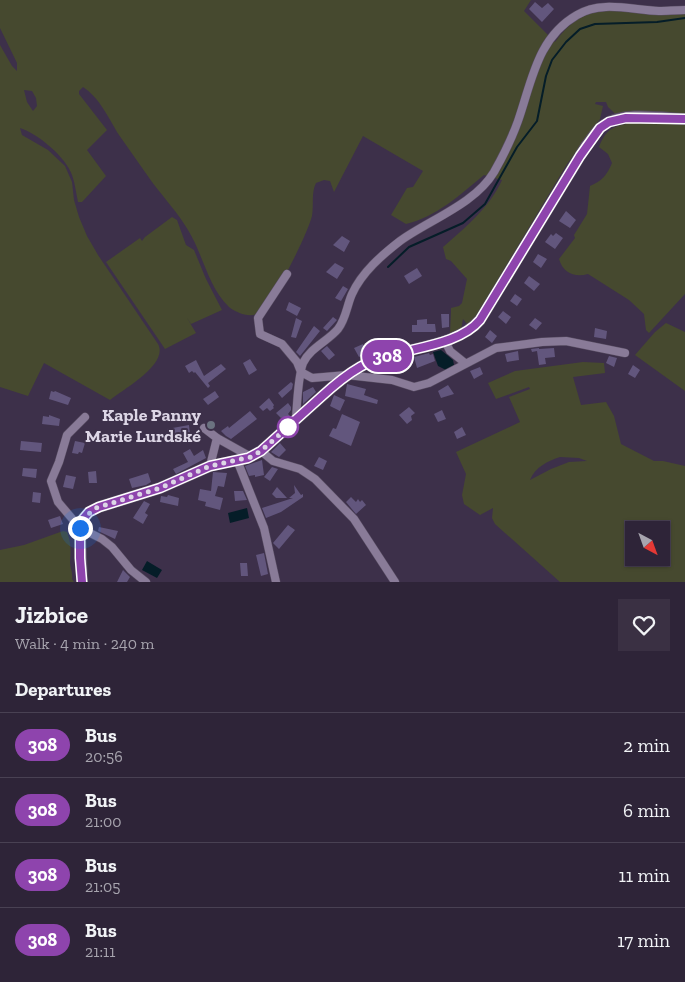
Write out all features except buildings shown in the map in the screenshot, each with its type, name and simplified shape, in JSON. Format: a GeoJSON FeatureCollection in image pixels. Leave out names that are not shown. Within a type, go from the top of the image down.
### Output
{"type":"FeatureCollection","features":[{"type":"Feature","properties":{"kind":"street"},"geometry":{"type":"LineString","coordinates":[[296,419],[301,372],[304,362],[316,348],[338,329],[352,294],[362,276],[400,242],[469,198],[490,178],[506,149],[518,120],[538,59],[552,34],[576,15],[592,8],[618,7],[660,11],[685,10]]}},
{"type":"Feature","properties":{"kind":"street"},"geometry":{"type":"LineString","coordinates":[[82,582],[79,552],[80,528],[86,516],[96,508],[160,488],[210,466],[251,457],[261,451],[347,375],[370,362],[445,341],[466,332],[480,320],[586,146],[600,128],[609,122],[626,118],[685,119]]}},
{"type":"Feature","properties":{"kind":"street"},"geometry":{"type":"LineString","coordinates":[[287,274],[258,318],[260,334],[282,344],[297,362],[301,372],[312,378],[347,375],[392,380],[414,387],[429,383],[496,348],[542,342],[566,341],[625,353]]}},
{"type":"Feature","properties":{"kind":"street"},"geometry":{"type":"LineString","coordinates":[[445,341],[450,351],[465,363]]}},
{"type":"Feature","properties":{"kind":"street"},"geometry":{"type":"LineString","coordinates":[[85,417],[67,435],[51,481],[58,502],[80,528],[102,539],[112,547],[131,570],[146,582]]}},
{"type":"Feature","properties":{"kind":"street"},"geometry":{"type":"LineString","coordinates":[[204,428],[217,438],[251,457]]}},
{"type":"Feature","properties":{"kind":"street"},"geometry":{"type":"LineString","coordinates":[[210,466],[217,438]]}},
{"type":"Feature","properties":{"kind":"street"},"geometry":{"type":"LineString","coordinates":[[261,451],[273,461],[300,468],[315,479],[354,519],[395,582]]}},
{"type":"Feature","properties":{"kind":"street"},"geometry":{"type":"LineString","coordinates":[[237,460],[264,528],[276,582]]}},
{"type":"Feature","properties":{"kind":"green space"},"geometry":{"type":"Polygon","coordinates":[[[0,0],[531,0],[524,11],[555,42],[573,22],[587,13],[595,11],[620,9],[685,11],[685,294],[649,333],[646,330],[644,314],[629,300],[588,274],[574,275],[563,268],[561,264],[559,259],[575,238],[574,235],[587,214],[590,186],[604,177],[612,163],[608,154],[599,147],[601,142],[612,129],[626,124],[608,107],[606,102],[596,102],[595,104],[603,106],[600,119],[567,164],[476,316],[467,324],[463,319],[461,330],[450,333],[451,308],[462,303],[467,279],[451,261],[446,259],[443,247],[484,208],[502,180],[484,175],[438,211],[406,224],[391,215],[407,188],[413,187],[423,171],[363,136],[334,192],[330,181],[324,180],[316,183],[309,225],[290,267],[274,295],[257,314],[240,313],[229,307],[222,299],[184,224],[127,147],[99,103],[83,87],[79,94],[107,130],[87,150],[106,176],[82,202],[78,202],[72,175],[64,161],[42,140],[20,128],[22,135],[48,150],[65,166],[72,182],[74,200],[79,217],[87,236],[158,344],[160,352],[151,368],[110,400],[44,363],[28,396],[0,387],[0,45],[17,71],[17,63],[0,28],[0,0]],[[24,90],[27,102],[33,111],[37,106],[36,98],[32,91],[24,90]]]}},
{"type":"Feature","properties":{"kind":"green space"},"geometry":{"type":"Polygon","coordinates":[[[172,217],[177,220],[186,245],[194,250],[222,310],[191,324],[187,318],[196,333],[165,349],[106,262],[140,238],[142,241],[172,217]]]}},
{"type":"Feature","properties":{"kind":"green space"},"geometry":{"type":"Polygon","coordinates":[[[666,323],[685,332],[685,391],[635,355],[655,332],[666,323]]]}},
{"type":"Feature","properties":{"kind":"green space"},"geometry":{"type":"Polygon","coordinates":[[[583,362],[604,363],[605,373],[573,377],[581,405],[606,402],[614,416],[621,444],[654,461],[685,466],[685,582],[560,582],[495,524],[492,518],[493,508],[480,515],[464,504],[462,495],[466,474],[456,452],[520,422],[509,397],[530,389],[529,387],[496,399],[488,383],[515,371],[583,362]],[[560,457],[535,471],[530,480],[569,462],[587,461],[579,458],[560,457]]]}},
{"type":"Feature","properties":{"kind":"green space"},"geometry":{"type":"Polygon","coordinates":[[[63,531],[67,532],[69,539],[71,550],[70,564],[74,582],[0,582],[0,550],[24,545],[63,531]]]}},
{"type":"Feature","properties":{"kind":"water"},"geometry":{"type":"Polygon","coordinates":[[[441,350],[453,360],[454,365],[446,370],[438,366],[433,352],[441,350]]]}},
{"type":"Feature","properties":{"kind":"water"},"geometry":{"type":"Polygon","coordinates":[[[247,508],[249,518],[230,523],[228,513],[247,508]]]}},
{"type":"Feature","properties":{"kind":"water"},"geometry":{"type":"Polygon","coordinates":[[[147,561],[162,570],[157,578],[142,570],[147,561]]]}},
{"type":"Feature","properties":{"kind":"waterway"},"geometry":{"type":"LineString","coordinates":[[388,267],[409,247],[463,223],[485,204],[517,147],[537,121],[546,76],[552,60],[566,42],[580,29],[595,24],[657,22],[685,18]]}},
{"type":"Feature","properties":{"kind":"bus line","name":"308"},"geometry":{"type":"LineString","coordinates":[[82,582],[79,547],[80,528],[83,519],[89,512],[99,507],[160,488],[202,468],[251,457],[261,451],[340,381],[361,366],[378,359],[445,341],[466,332],[480,320],[580,156],[600,128],[614,120],[634,117],[685,119]]}},
{"type":"Feature","properties":{"kind":"place","name":"Kaple Panny Marie Lurdské"},"geometry":{"type":"Point","coordinates":[211,425]}},
{"type":"Feature","properties":{"kind":"route"},"geometry":{"type":"LineString","coordinates":[[80,528],[83,519],[96,508],[160,488],[202,468],[251,457],[261,451],[288,427]]}}]}
